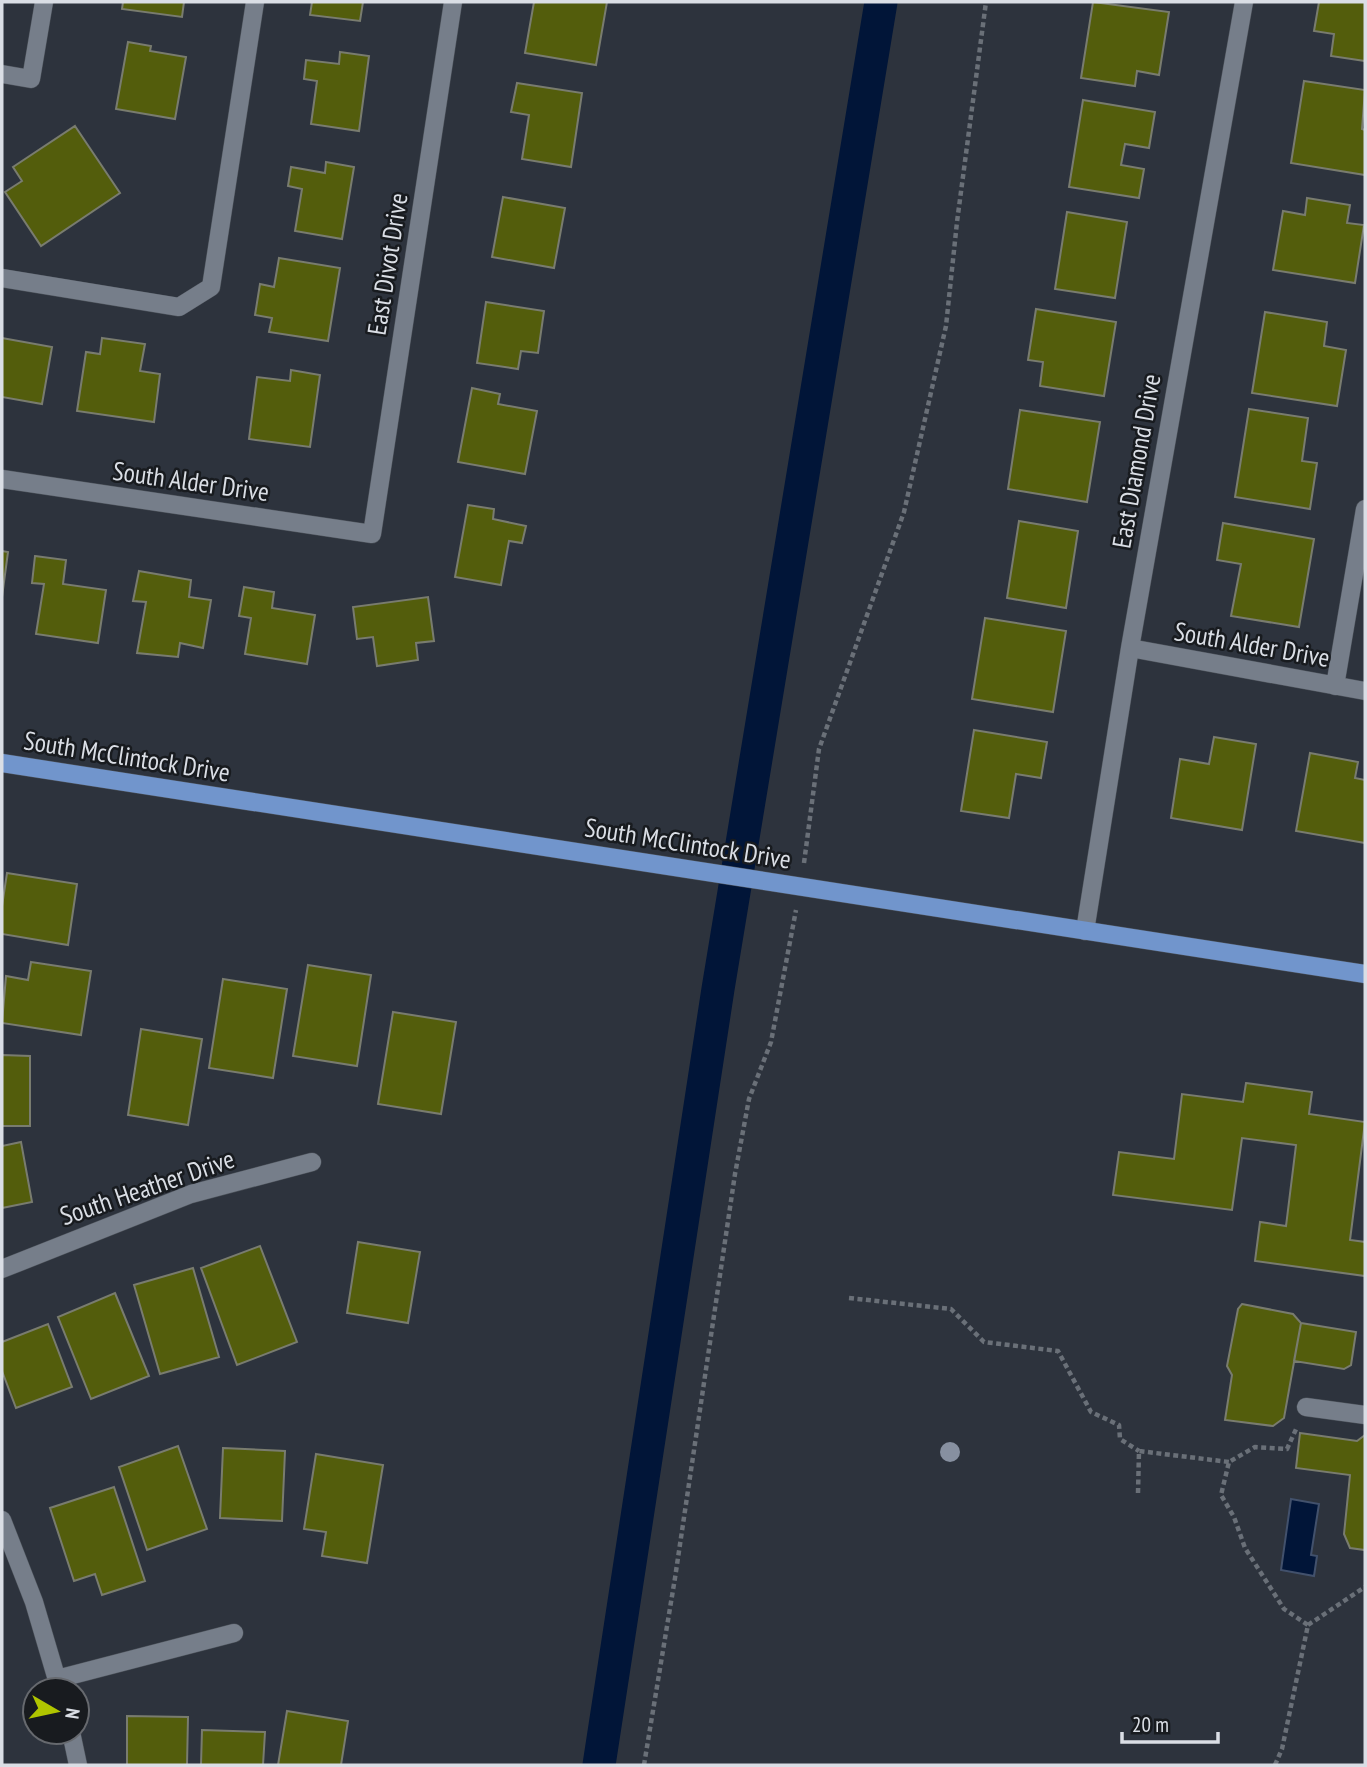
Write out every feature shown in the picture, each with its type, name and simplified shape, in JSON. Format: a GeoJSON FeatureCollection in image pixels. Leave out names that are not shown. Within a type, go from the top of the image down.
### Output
{"type":"FeatureCollection","features":[{"type":"Feature","properties":{"kind":"main road","name":"South McClintock Drive"},"geometry":{"type":"LineString","coordinates":[[2,763],[1365,974]]}},
{"type":"Feature","properties":{"kind":"street"},"geometry":{"type":"LineString","coordinates":[[2,74],[31,79],[44,2]]}},
{"type":"Feature","properties":{"kind":"street"},"geometry":{"type":"LineString","coordinates":[[2,278],[179,307],[211,287],[255,2]]}},
{"type":"Feature","properties":{"kind":"street","name":"East Divot Drive"},"geometry":{"type":"LineString","coordinates":[[372,534],[453,2]]}},
{"type":"Feature","properties":{"kind":"street","name":"East Diamond Drive"},"geometry":{"type":"LineString","coordinates":[[1085,931],[1130,648],[1244,2]]}},
{"type":"Feature","properties":{"kind":"street","name":"South Alder Drive"},"geometry":{"type":"LineString","coordinates":[[2,479],[372,534]]}},
{"type":"Feature","properties":{"kind":"street"},"geometry":{"type":"LineString","coordinates":[[1335,686],[1365,509]]}},
{"type":"Feature","properties":{"kind":"street","name":"South Alder Drive"},"geometry":{"type":"LineString","coordinates":[[1130,648],[1365,691]]}},
{"type":"Feature","properties":{"kind":"street","name":"South Heather Drive"},"geometry":{"type":"LineString","coordinates":[[2,1269],[191,1194],[312,1162]]}},
{"type":"Feature","properties":{"kind":"street"},"geometry":{"type":"LineString","coordinates":[[1306,1407],[1365,1415]]}},
{"type":"Feature","properties":{"kind":"street"},"geometry":{"type":"LineString","coordinates":[[2,1520],[34,1602],[57,1676]]}},
{"type":"Feature","properties":{"kind":"street"},"geometry":{"type":"LineString","coordinates":[[86,1676],[233,1633]]}},
{"type":"Feature","properties":{"kind":"street"},"geometry":{"type":"LineString","coordinates":[[74,1746],[78,1765]]}},
{"type":"Feature","properties":{"kind":"path"},"geometry":{"type":"LineString","coordinates":[[810,825],[819,749],[904,512],[946,326],[986,2]]}},
{"type":"Feature","properties":{"kind":"path"},"geometry":{"type":"LineString","coordinates":[[644,1765],[675,1578],[735,1174],[749,1099],[771,1042],[788,954]]}},
{"type":"Feature","properties":{"kind":"path"},"geometry":{"type":"LineString","coordinates":[[849,1298],[951,1309],[984,1342],[1058,1351],[1091,1412],[1119,1425],[1120,1439],[1139,1451],[1229,1462],[1255,1447],[1287,1449],[1306,1407]]}},
{"type":"Feature","properties":{"kind":"path"},"geometry":{"type":"LineString","coordinates":[[1138,1493],[1139,1451]]}},
{"type":"Feature","properties":{"kind":"path"},"geometry":{"type":"LineString","coordinates":[[1229,1462],[1221,1495],[1234,1517],[1245,1548],[1284,1609],[1308,1625]]}},
{"type":"Feature","properties":{"kind":"path"},"geometry":{"type":"LineString","coordinates":[[1275,1765],[1282,1749],[1308,1625],[1365,1587]]}},
{"type":"Feature","properties":{"kind":"water"},"geometry":{"type":"Polygon","coordinates":[[[1291,1499],[1319,1504],[1311,1555],[1317,1556],[1314,1576],[1281,1570],[1291,1499]]]}},
{"type":"Feature","properties":{"kind":"building"},"geometry":{"type":"Polygon","coordinates":[[[123,2],[184,2],[182,17],[122,9],[123,2]]]}},
{"type":"Feature","properties":{"kind":"building"},"geometry":{"type":"Polygon","coordinates":[[[312,2],[363,2],[360,21],[310,15],[312,2]]]}},
{"type":"Feature","properties":{"kind":"building"},"geometry":{"type":"Polygon","coordinates":[[[534,2],[607,2],[596,65],[525,53],[534,2]]]}},
{"type":"Feature","properties":{"kind":"building"},"geometry":{"type":"Polygon","coordinates":[[[1093,2],[1169,12],[1159,75],[1137,71],[1135,86],[1081,78],[1093,2]]]}},
{"type":"Feature","properties":{"kind":"building"},"geometry":{"type":"Polygon","coordinates":[[[1319,2],[1365,2],[1365,61],[1331,56],[1334,34],[1314,31],[1319,2]]]}},
{"type":"Feature","properties":{"kind":"building"},"geometry":{"type":"Polygon","coordinates":[[[128,42],[151,46],[150,51],[186,57],[175,119],[116,109],[128,42]]]}},
{"type":"Feature","properties":{"kind":"building"},"geometry":{"type":"Polygon","coordinates":[[[340,52],[369,56],[359,131],[311,124],[317,81],[304,79],[306,60],[339,64],[340,52]]]}},
{"type":"Feature","properties":{"kind":"building"},"geometry":{"type":"Polygon","coordinates":[[[1304,81],[1365,90],[1362,129],[1365,130],[1365,175],[1291,163],[1304,81]]]}},
{"type":"Feature","properties":{"kind":"building"},"geometry":{"type":"Polygon","coordinates":[[[517,83],[582,93],[571,167],[522,159],[529,115],[511,112],[517,83]]]}},
{"type":"Feature","properties":{"kind":"building"},"geometry":{"type":"Polygon","coordinates":[[[1083,100],[1155,112],[1149,148],[1125,144],[1121,165],[1144,169],[1139,198],[1069,187],[1083,100]]]}},
{"type":"Feature","properties":{"kind":"building"},"geometry":{"type":"Polygon","coordinates":[[[75,126],[120,193],[41,246],[5,192],[22,181],[13,167],[75,126]]]}},
{"type":"Feature","properties":{"kind":"building"},"geometry":{"type":"Polygon","coordinates":[[[326,162],[354,167],[342,239],[295,231],[302,189],[288,186],[291,167],[325,173],[326,162]]]}},
{"type":"Feature","properties":{"kind":"building"},"geometry":{"type":"Polygon","coordinates":[[[503,197],[565,208],[554,268],[492,257],[503,197]]]}},
{"type":"Feature","properties":{"kind":"building"},"geometry":{"type":"Polygon","coordinates":[[[1307,198],[1350,205],[1347,223],[1364,225],[1355,283],[1273,270],[1283,211],[1305,215],[1307,198]]]}},
{"type":"Feature","properties":{"kind":"building"},"geometry":{"type":"Polygon","coordinates":[[[1067,212],[1127,222],[1115,298],[1055,289],[1067,212]]]}},
{"type":"Feature","properties":{"kind":"building"},"geometry":{"type":"Polygon","coordinates":[[[279,258],[340,268],[328,341],[269,332],[272,318],[255,315],[260,284],[274,287],[279,258]]]}},
{"type":"Feature","properties":{"kind":"building"},"geometry":{"type":"Polygon","coordinates":[[[486,302],[544,311],[538,353],[521,351],[518,369],[477,363],[486,302]]]}},
{"type":"Feature","properties":{"kind":"building"},"geometry":{"type":"Polygon","coordinates":[[[1036,309],[1116,322],[1104,396],[1040,386],[1043,362],[1028,360],[1036,309]]]}},
{"type":"Feature","properties":{"kind":"building"},"geometry":{"type":"Polygon","coordinates":[[[1265,312],[1327,322],[1324,346],[1346,350],[1337,406],[1252,393],[1265,312]]]}},
{"type":"Feature","properties":{"kind":"building"},"geometry":{"type":"Polygon","coordinates":[[[2,338],[52,347],[42,404],[2,397],[2,338]]]}},
{"type":"Feature","properties":{"kind":"building"},"geometry":{"type":"Polygon","coordinates":[[[102,338],[145,344],[140,371],[160,374],[154,422],[77,411],[86,352],[100,354],[102,338]]]}},
{"type":"Feature","properties":{"kind":"building"},"geometry":{"type":"Polygon","coordinates":[[[291,370],[320,375],[310,447],[249,439],[257,377],[290,381],[291,370]]]}},
{"type":"Feature","properties":{"kind":"building"},"geometry":{"type":"Polygon","coordinates":[[[472,388],[500,394],[498,404],[537,411],[525,474],[458,462],[472,388]]]}},
{"type":"Feature","properties":{"kind":"building"},"geometry":{"type":"Polygon","coordinates":[[[1249,409],[1308,418],[1302,461],[1317,463],[1310,509],[1235,497],[1249,409]]]}},
{"type":"Feature","properties":{"kind":"building"},"geometry":{"type":"Polygon","coordinates":[[[1020,410],[1100,422],[1087,502],[1008,489],[1020,410]]]}},
{"type":"Feature","properties":{"kind":"building"},"geometry":{"type":"Polygon","coordinates":[[[468,505],[494,509],[493,519],[526,526],[522,543],[509,541],[501,585],[455,577],[468,505]]]}},
{"type":"Feature","properties":{"kind":"building"},"geometry":{"type":"Polygon","coordinates":[[[1019,521],[1078,531],[1066,608],[1007,598],[1019,521]]]}},
{"type":"Feature","properties":{"kind":"building"},"geometry":{"type":"Polygon","coordinates":[[[1223,523],[1314,539],[1299,627],[1231,616],[1241,564],[1217,560],[1223,523]]]}},
{"type":"Feature","properties":{"kind":"building"},"geometry":{"type":"Polygon","coordinates":[[[2,551],[8,552],[2,597],[2,551]]]}},
{"type":"Feature","properties":{"kind":"building"},"geometry":{"type":"Polygon","coordinates":[[[35,556],[66,560],[63,584],[106,590],[98,643],[36,634],[44,584],[32,583],[35,556]]]}},
{"type":"Feature","properties":{"kind":"building"},"geometry":{"type":"Polygon","coordinates":[[[139,571],[191,580],[189,597],[211,600],[203,648],[180,643],[178,657],[137,653],[146,602],[133,601],[139,571]]]}},
{"type":"Feature","properties":{"kind":"building"},"geometry":{"type":"Polygon","coordinates":[[[244,587],[274,592],[272,608],[315,615],[307,664],[245,654],[251,618],[239,616],[244,587]]]}},
{"type":"Feature","properties":{"kind":"building"},"geometry":{"type":"Polygon","coordinates":[[[428,597],[434,641],[416,643],[418,660],[377,666],[373,637],[357,639],[353,607],[428,597]]]}},
{"type":"Feature","properties":{"kind":"building"},"geometry":{"type":"Polygon","coordinates":[[[985,618],[1066,631],[1053,712],[972,699],[985,618]]]}},
{"type":"Feature","properties":{"kind":"building"},"geometry":{"type":"Polygon","coordinates":[[[974,730],[1047,742],[1041,778],[1016,774],[1009,818],[961,811],[974,730]]]}},
{"type":"Feature","properties":{"kind":"building"},"geometry":{"type":"Polygon","coordinates":[[[1214,737],[1256,744],[1242,830],[1171,818],[1180,759],[1209,764],[1214,737]]]}},
{"type":"Feature","properties":{"kind":"building"},"geometry":{"type":"Polygon","coordinates":[[[1310,753],[1358,762],[1355,778],[1365,780],[1365,843],[1296,831],[1310,753]]]}},
{"type":"Feature","properties":{"kind":"building"},"geometry":{"type":"Polygon","coordinates":[[[7,873],[77,884],[68,945],[2,934],[2,906],[7,873]]]}},
{"type":"Feature","properties":{"kind":"building"},"geometry":{"type":"Polygon","coordinates":[[[31,962],[91,971],[81,1035],[2,1023],[6,976],[28,980],[31,962]]]}},
{"type":"Feature","properties":{"kind":"building"},"geometry":{"type":"Polygon","coordinates":[[[308,965],[371,975],[357,1066],[293,1056],[308,965]]]}},
{"type":"Feature","properties":{"kind":"building"},"geometry":{"type":"Polygon","coordinates":[[[223,979],[287,989],[273,1078],[209,1068],[223,979]]]}},
{"type":"Feature","properties":{"kind":"building"},"geometry":{"type":"Polygon","coordinates":[[[393,1012],[456,1022],[441,1114],[378,1104],[393,1012]]]}},
{"type":"Feature","properties":{"kind":"building"},"geometry":{"type":"Polygon","coordinates":[[[141,1029],[202,1039],[188,1125],[128,1115],[141,1029]]]}},
{"type":"Feature","properties":{"kind":"building"},"geometry":{"type":"Polygon","coordinates":[[[2,1055],[30,1056],[30,1126],[2,1126],[2,1055]]]}},
{"type":"Feature","properties":{"kind":"building"},"geometry":{"type":"Polygon","coordinates":[[[1246,1083],[1312,1092],[1309,1114],[1365,1122],[1350,1240],[1365,1242],[1365,1276],[1255,1261],[1260,1222],[1286,1226],[1296,1145],[1242,1138],[1232,1210],[1113,1195],[1119,1152],[1174,1159],[1182,1094],[1243,1102],[1246,1083]]]}},
{"type":"Feature","properties":{"kind":"building"},"geometry":{"type":"Polygon","coordinates":[[[21,1142],[32,1202],[2,1208],[2,1146],[21,1142]]]}},
{"type":"Feature","properties":{"kind":"building"},"geometry":{"type":"Polygon","coordinates":[[[358,1242],[420,1252],[408,1323],[347,1313],[358,1242]]]}},
{"type":"Feature","properties":{"kind":"building"},"geometry":{"type":"Polygon","coordinates":[[[260,1246],[297,1342],[237,1365],[201,1268],[260,1246]]]}},
{"type":"Feature","properties":{"kind":"building"},"geometry":{"type":"Polygon","coordinates":[[[193,1268],[219,1357],[160,1374],[134,1285],[193,1268]]]}},
{"type":"Feature","properties":{"kind":"building"},"geometry":{"type":"Polygon","coordinates":[[[115,1293],[149,1376],[91,1399],[58,1317],[115,1293]]]}},
{"type":"Feature","properties":{"kind":"building"},"geometry":{"type":"Polygon","coordinates":[[[1242,1304],[1293,1314],[1301,1323],[1284,1418],[1273,1426],[1225,1420],[1232,1375],[1227,1366],[1238,1309],[1242,1304]]]}},
{"type":"Feature","properties":{"kind":"building"},"geometry":{"type":"Polygon","coordinates":[[[1301,1323],[1356,1332],[1351,1365],[1344,1369],[1294,1361],[1301,1323]]]}},
{"type":"Feature","properties":{"kind":"building"},"geometry":{"type":"Polygon","coordinates":[[[48,1324],[72,1387],[16,1408],[2,1371],[2,1342],[48,1324]]]}},
{"type":"Feature","properties":{"kind":"building"},"geometry":{"type":"Polygon","coordinates":[[[1300,1433],[1357,1441],[1365,1435],[1365,1550],[1350,1548],[1344,1534],[1350,1475],[1296,1468],[1300,1433]]]}},
{"type":"Feature","properties":{"kind":"building"},"geometry":{"type":"Polygon","coordinates":[[[178,1446],[207,1529],[147,1550],[119,1467],[178,1446]]]}},
{"type":"Feature","properties":{"kind":"building"},"geometry":{"type":"Polygon","coordinates":[[[223,1448],[285,1451],[282,1521],[220,1518],[223,1448]]]}},
{"type":"Feature","properties":{"kind":"building"},"geometry":{"type":"Polygon","coordinates":[[[316,1454],[383,1465],[367,1563],[322,1556],[326,1532],[304,1529],[316,1454]]]}},
{"type":"Feature","properties":{"kind":"building"},"geometry":{"type":"Polygon","coordinates":[[[114,1487],[145,1581],[102,1595],[95,1574],[74,1581],[50,1508],[114,1487]]]}},
{"type":"Feature","properties":{"kind":"building"},"geometry":{"type":"Polygon","coordinates":[[[287,1711],[348,1721],[341,1765],[278,1765],[287,1711]]]}},
{"type":"Feature","properties":{"kind":"building"},"geometry":{"type":"Polygon","coordinates":[[[127,1716],[188,1717],[187,1765],[127,1765],[127,1716]]]}},
{"type":"Feature","properties":{"kind":"building"},"geometry":{"type":"Polygon","coordinates":[[[202,1730],[265,1732],[263,1765],[201,1765],[202,1730]]]}},
{"type":"Feature","properties":{"kind":"waterway"},"geometry":{"type":"LineString","coordinates":[[599,1765],[718,989],[881,2]]}}]}
